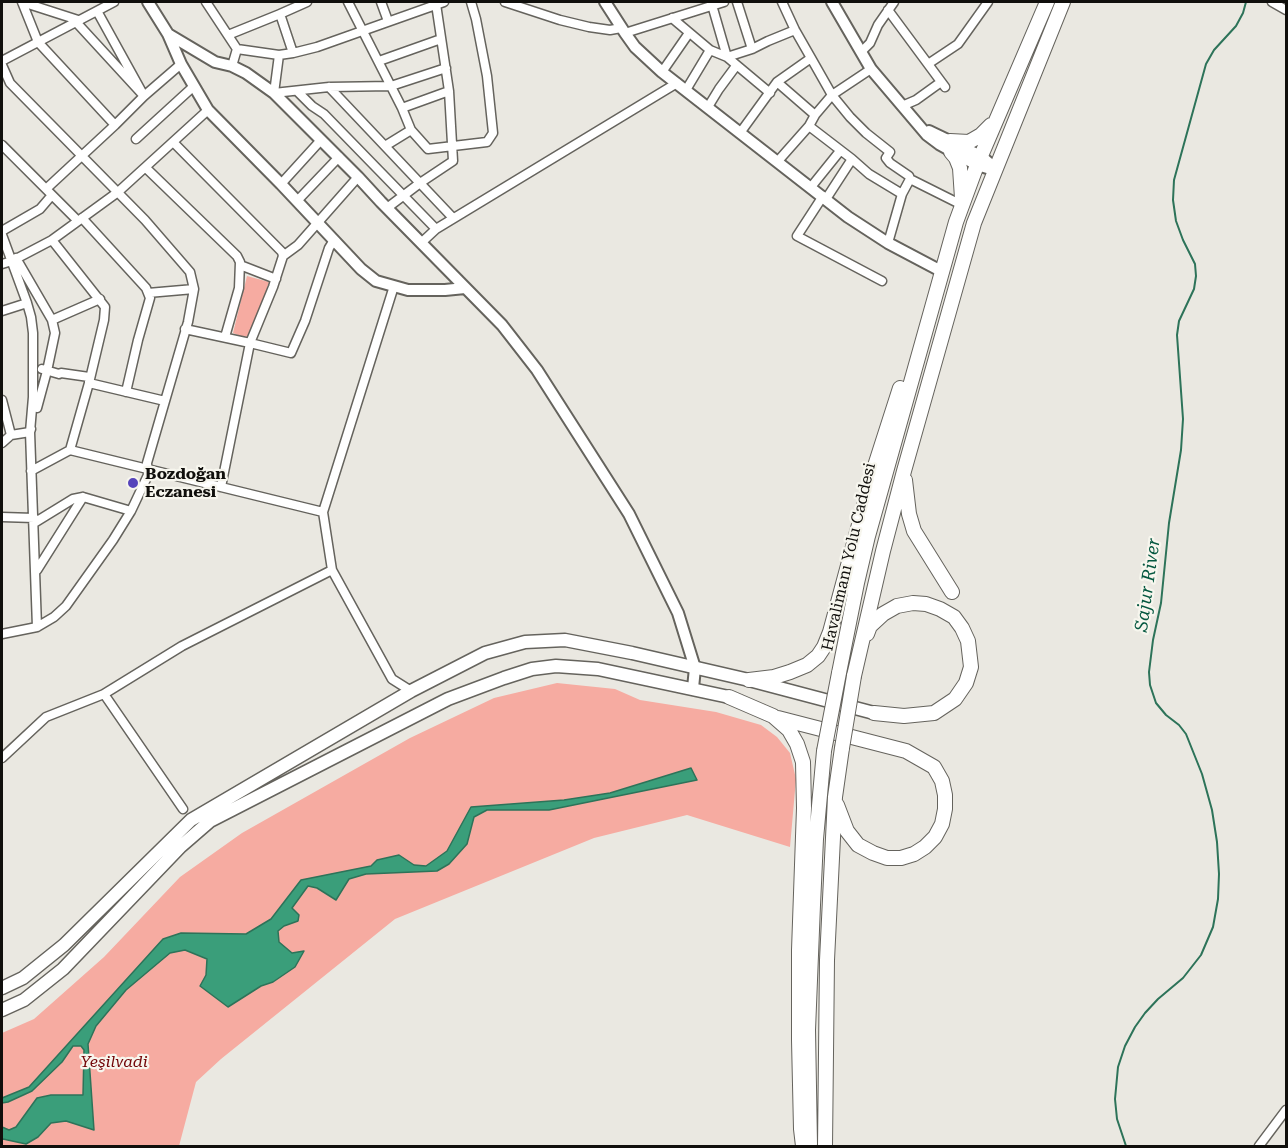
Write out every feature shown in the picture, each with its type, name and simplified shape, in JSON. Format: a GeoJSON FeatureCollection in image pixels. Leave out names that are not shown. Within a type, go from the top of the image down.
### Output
{"type":"FeatureCollection","features":[{"type":"Feature","properties":{"kind":"highway","name":"Havalimanı Yolu Caddesi"},"geometry":{"type":"LineString","coordinates":[[810,1146],[808,1030],[816,839],[824,751],[839,673],[868,536],[931,315],[941,271],[979,161],[1047,2]]}},
{"type":"Feature","properties":{"kind":"highway","name":"Havalimanı Yolu Caddesi"},"geometry":{"type":"LineString","coordinates":[[825,1146],[827,960],[835,797],[854,676],[904,471],[974,223],[1063,2]]}},
{"type":"Feature","properties":{"kind":"highway"},"geometry":{"type":"LineString","coordinates":[[962,205],[960,168],[951,146],[976,139],[996,119]]}},
{"type":"Feature","properties":{"kind":"highway"},"geometry":{"type":"LineString","coordinates":[[749,681],[774,677],[807,665],[818,656],[824,647],[874,469],[915,342],[931,315]]}},
{"type":"Feature","properties":{"kind":"highway"},"geometry":{"type":"LineString","coordinates":[[904,471],[909,514],[914,531],[952,592]]}},
{"type":"Feature","properties":{"kind":"highway"},"geometry":{"type":"LineString","coordinates":[[860,650],[870,626],[883,614],[897,606],[913,603],[926,604],[954,617],[968,641],[971,666],[966,684],[955,699],[934,713],[904,716],[874,713]]}},
{"type":"Feature","properties":{"kind":"highway"},"geometry":{"type":"LineString","coordinates":[[729,697],[773,717],[906,751],[934,767],[942,782],[945,809],[942,824],[925,847],[901,858],[887,858],[858,844],[847,831],[835,797]]}},
{"type":"Feature","properties":{"kind":"highway"},"geometry":{"type":"LineString","coordinates":[[773,717],[789,730],[803,762],[804,808],[799,950],[803,1146]]}},
{"type":"Feature","properties":{"kind":"main road"},"geometry":{"type":"LineString","coordinates":[[2,988],[23,978],[64,945],[191,820],[411,691],[485,654],[525,642],[565,640],[632,653],[874,713]]}},
{"type":"Feature","properties":{"kind":"main road"},"geometry":{"type":"LineString","coordinates":[[2,1010],[24,1000],[63,969],[180,847],[210,821],[448,699],[532,669],[556,666],[598,669],[729,697]]}},
{"type":"Feature","properties":{"kind":"street"},"geometry":{"type":"LineString","coordinates":[[22,2],[77,21],[144,96]]}},
{"type":"Feature","properties":{"kind":"street"},"geometry":{"type":"LineString","coordinates":[[22,2],[38,42],[115,125]]}},
{"type":"Feature","properties":{"kind":"street"},"geometry":{"type":"LineString","coordinates":[[2,633],[37,627],[54,617],[66,606],[131,511],[148,475],[147,463],[194,289],[190,272],[145,220],[10,83],[2,63],[114,2]]}},
{"type":"Feature","properties":{"kind":"street"},"geometry":{"type":"LineString","coordinates":[[148,2],[168,34],[181,63],[208,110],[361,269],[376,281],[408,290],[445,291],[465,288]]}},
{"type":"Feature","properties":{"kind":"street"},"geometry":{"type":"LineString","coordinates":[[206,2],[237,49],[232,66]]}},
{"type":"Feature","properties":{"kind":"street"},"geometry":{"type":"LineString","coordinates":[[228,35],[307,2]]}},
{"type":"Feature","properties":{"kind":"street"},"geometry":{"type":"LineString","coordinates":[[348,2],[364,30],[411,130],[428,149],[487,142],[493,133],[487,76],[471,2]]}},
{"type":"Feature","properties":{"kind":"street"},"geometry":{"type":"LineString","coordinates":[[381,2],[388,21]]}},
{"type":"Feature","properties":{"kind":"street"},"geometry":{"type":"LineString","coordinates":[[505,2],[590,27],[623,31],[672,18],[706,5],[724,2]]}},
{"type":"Feature","properties":{"kind":"street"},"geometry":{"type":"LineString","coordinates":[[605,2],[635,48],[662,72],[848,217],[888,243],[941,271]]}},
{"type":"Feature","properties":{"kind":"street"},"geometry":{"type":"LineString","coordinates":[[737,2],[752,49]]}},
{"type":"Feature","properties":{"kind":"street"},"geometry":{"type":"LineString","coordinates":[[782,2],[795,30],[832,95],[866,133],[890,152],[886,158],[890,163],[910,179],[962,205]]}},
{"type":"Feature","properties":{"kind":"street"},"geometry":{"type":"LineString","coordinates":[[832,2],[872,69],[918,126],[994,169]]}},
{"type":"Feature","properties":{"kind":"street"},"geometry":{"type":"LineString","coordinates":[[862,51],[870,43],[878,25],[894,2]]}},
{"type":"Feature","properties":{"kind":"street"},"geometry":{"type":"LineString","coordinates":[[928,64],[958,44],[988,2]]}},
{"type":"Feature","properties":{"kind":"street"},"geometry":{"type":"LineString","coordinates":[[1272,2],[1287,10]]}},
{"type":"Feature","properties":{"kind":"street"},"geometry":{"type":"LineString","coordinates":[[237,49],[279,55],[293,53],[317,47],[440,3],[441,39],[449,92],[453,161],[387,208]]}},
{"type":"Feature","properties":{"kind":"street"},"geometry":{"type":"LineString","coordinates":[[706,5],[727,57]]}},
{"type":"Feature","properties":{"kind":"street"},"geometry":{"type":"LineString","coordinates":[[888,10],[943,85],[902,106]]}},
{"type":"Feature","properties":{"kind":"street"},"geometry":{"type":"LineString","coordinates":[[97,11],[144,96]]}},
{"type":"Feature","properties":{"kind":"street"},"geometry":{"type":"LineString","coordinates":[[280,14],[293,53]]}},
{"type":"Feature","properties":{"kind":"street"},"geometry":{"type":"LineString","coordinates":[[672,18],[710,50],[727,57],[770,93]]}},
{"type":"Feature","properties":{"kind":"street"},"geometry":{"type":"LineString","coordinates":[[727,57],[795,30]]}},
{"type":"Feature","properties":{"kind":"street"},"geometry":{"type":"LineString","coordinates":[[662,72],[689,33]]}},
{"type":"Feature","properties":{"kind":"street"},"geometry":{"type":"LineString","coordinates":[[168,34],[214,63],[232,66],[246,73],[274,93],[502,324],[537,370],[629,514],[678,613],[695,668],[693,688]]}},
{"type":"Feature","properties":{"kind":"street"},"geometry":{"type":"LineString","coordinates":[[379,61],[441,39]]}},
{"type":"Feature","properties":{"kind":"street"},"geometry":{"type":"LineString","coordinates":[[421,243],[453,218],[682,86],[710,50]]}},
{"type":"Feature","properties":{"kind":"street"},"geometry":{"type":"LineString","coordinates":[[274,93],[279,55]]}},
{"type":"Feature","properties":{"kind":"street"},"geometry":{"type":"LineString","coordinates":[[740,133],[777,82],[811,58]]}},
{"type":"Feature","properties":{"kind":"street"},"geometry":{"type":"LineString","coordinates":[[37,627],[30,432],[33,397],[33,333],[31,317],[14,260],[2,233],[40,209],[49,192],[82,156],[181,63]]}},
{"type":"Feature","properties":{"kind":"street"},"geometry":{"type":"LineString","coordinates":[[708,107],[736,66]]}},
{"type":"Feature","properties":{"kind":"street"},"geometry":{"type":"LineString","coordinates":[[274,93],[329,87],[391,86],[446,68]]}},
{"type":"Feature","properties":{"kind":"street"},"geometry":{"type":"LineString","coordinates":[[778,161],[809,126],[832,95],[872,69]]}},
{"type":"Feature","properties":{"kind":"street"},"geometry":{"type":"LineString","coordinates":[[777,82],[815,116]]}},
{"type":"Feature","properties":{"kind":"street"},"geometry":{"type":"LineString","coordinates":[[136,139],[194,86]]}},
{"type":"Feature","properties":{"kind":"street"},"geometry":{"type":"LineString","coordinates":[[329,87],[453,218]]}},
{"type":"Feature","properties":{"kind":"street"},"geometry":{"type":"LineString","coordinates":[[297,91],[324,114],[436,229]]}},
{"type":"Feature","properties":{"kind":"street"},"geometry":{"type":"LineString","coordinates":[[402,108],[449,92]]}},
{"type":"Feature","properties":{"kind":"street"},"geometry":{"type":"LineString","coordinates":[[2,264],[52,240],[118,192],[208,110]]}},
{"type":"Feature","properties":{"kind":"street"},"geometry":{"type":"LineString","coordinates":[[809,126],[869,174],[902,194]]}},
{"type":"Feature","properties":{"kind":"street"},"geometry":{"type":"LineString","coordinates":[[385,147],[411,130]]}},
{"type":"Feature","properties":{"kind":"street"},"geometry":{"type":"LineString","coordinates":[[281,184],[321,140]]}},
{"type":"Feature","properties":{"kind":"street"},"geometry":{"type":"LineString","coordinates":[[174,142],[282,252],[283,256]]}},
{"type":"Feature","properties":{"kind":"street"},"geometry":{"type":"LineString","coordinates":[[2,145],[146,288],[150,298],[126,392]]}},
{"type":"Feature","properties":{"kind":"street"},"geometry":{"type":"LineString","coordinates":[[811,187],[840,151]]}},
{"type":"Feature","properties":{"kind":"street"},"geometry":{"type":"LineString","coordinates":[[297,201],[339,157]]}},
{"type":"Feature","properties":{"kind":"street"},"geometry":{"type":"LineString","coordinates":[[852,159],[797,236],[882,281]]}},
{"type":"Feature","properties":{"kind":"street"},"geometry":{"type":"LineString","coordinates":[[146,168],[237,256],[240,265],[239,288],[225,337]]}},
{"type":"Feature","properties":{"kind":"street"},"geometry":{"type":"LineString","coordinates":[[221,487],[250,343],[283,256],[298,245],[358,177]]}},
{"type":"Feature","properties":{"kind":"street"},"geometry":{"type":"LineString","coordinates":[[888,243],[902,194],[910,179]]}},
{"type":"Feature","properties":{"kind":"street"},"geometry":{"type":"LineString","coordinates":[[52,240],[105,307],[90,383],[70,450]]}},
{"type":"Feature","properties":{"kind":"street"},"geometry":{"type":"LineString","coordinates":[[185,329],[291,353],[305,321],[329,248],[334,240]]}},
{"type":"Feature","properties":{"kind":"street"},"geometry":{"type":"LineString","coordinates":[[14,260],[51,321],[55,333],[30,432]]}},
{"type":"Feature","properties":{"kind":"street"},"geometry":{"type":"LineString","coordinates":[[240,265],[276,279]]}},
{"type":"Feature","properties":{"kind":"street"},"geometry":{"type":"LineString","coordinates":[[394,286],[323,512],[332,570],[392,679],[411,691]]}},
{"type":"Feature","properties":{"kind":"street"},"geometry":{"type":"LineString","coordinates":[[148,293],[194,289]]}},
{"type":"Feature","properties":{"kind":"street"},"geometry":{"type":"LineString","coordinates":[[51,321],[100,299]]}},
{"type":"Feature","properties":{"kind":"street"},"geometry":{"type":"LineString","coordinates":[[2,311],[27,303]]}},
{"type":"Feature","properties":{"kind":"street"},"geometry":{"type":"LineString","coordinates":[[33,366],[59,374],[61,372],[88,377],[90,383]]}},
{"type":"Feature","properties":{"kind":"street"},"geometry":{"type":"LineString","coordinates":[[90,383],[165,401]]}},
{"type":"Feature","properties":{"kind":"street"},"geometry":{"type":"LineString","coordinates":[[2,400],[11,435]]}},
{"type":"Feature","properties":{"kind":"street"},"geometry":{"type":"LineString","coordinates":[[2,443],[11,435],[30,432]]}},
{"type":"Feature","properties":{"kind":"street"},"geometry":{"type":"LineString","coordinates":[[31,471],[70,450],[323,512]]}},
{"type":"Feature","properties":{"kind":"street"},"geometry":{"type":"LineString","coordinates":[[2,517],[34,520],[73,499],[83,497],[131,511]]}},
{"type":"Feature","properties":{"kind":"street"},"geometry":{"type":"LineString","coordinates":[[36,572],[83,497]]}},
{"type":"Feature","properties":{"kind":"street"},"geometry":{"type":"LineString","coordinates":[[2,758],[46,717],[104,694],[182,646],[332,570]]}},
{"type":"Feature","properties":{"kind":"street"},"geometry":{"type":"LineString","coordinates":[[104,694],[183,808]]}},
{"type":"Feature","properties":{"kind":"street"},"geometry":{"type":"LineString","coordinates":[[1259,1146],[1287,1110]]}},
{"type":"Feature","properties":{"kind":"green space"},"geometry":{"type":"Polygon","coordinates":[[[247,276],[269,282],[253,330],[249,336],[243,337],[233,333],[247,276]]]}},
{"type":"Feature","properties":{"kind":"green space","name":"Yeşilvadi"},"geometry":{"type":"Polygon","coordinates":[[[557,683],[615,689],[640,700],[716,712],[761,725],[777,737],[790,753],[796,779],[790,847],[687,815],[594,838],[395,919],[221,1059],[196,1082],[179,1146],[2,1146],[2,1033],[34,1019],[104,957],[180,877],[242,833],[410,738],[494,698],[557,683]]]}},
{"type":"Feature","properties":{"kind":"shaded area"},"geometry":{"type":"Polygon","coordinates":[[[691,768],[697,780],[549,810],[487,810],[474,817],[467,844],[449,864],[437,871],[366,874],[349,879],[336,900],[317,888],[308,886],[292,908],[299,915],[298,921],[278,931],[279,942],[292,953],[304,951],[295,967],[228,1007],[200,986],[206,975],[207,959],[185,950],[170,953],[126,990],[96,1026],[88,1044],[94,1130],[66,1121],[51,1123],[38,1137],[26,1144],[2,1140],[2,1127],[9,1130],[16,1127],[37,1098],[51,1095],[83,1095],[84,1050],[81,1046],[73,1046],[62,1062],[32,1091],[2,1103],[2,1098],[29,1087],[163,939],[181,933],[246,934],[271,919],[301,880],[371,866],[377,860],[399,855],[414,865],[426,866],[447,851],[471,807],[564,800],[610,793],[691,768]]]}},
{"type":"Feature","properties":{"kind":"waterway","name":"Sajur River"},"geometry":{"type":"LineString","coordinates":[[1126,1146],[1117,1119],[1115,1099],[1118,1067],[1125,1046],[1145,1013],[1183,978],[1201,955],[1213,927],[1218,899],[1217,842],[1212,810],[1202,774],[1186,734],[1156,703],[1150,685],[1149,672],[1161,603],[1169,523],[1181,450],[1183,419],[1177,335],[1179,321],[1194,289],[1196,276],[1195,264],[1176,221],[1173,200],[1174,180],[1206,64],[1214,50],[1236,26],[1246,2]]}},
{"type":"Feature","properties":{"kind":"place","name":"Bozdoğan Eczanesi"},"geometry":{"type":"Point","coordinates":[133,483]}}]}
